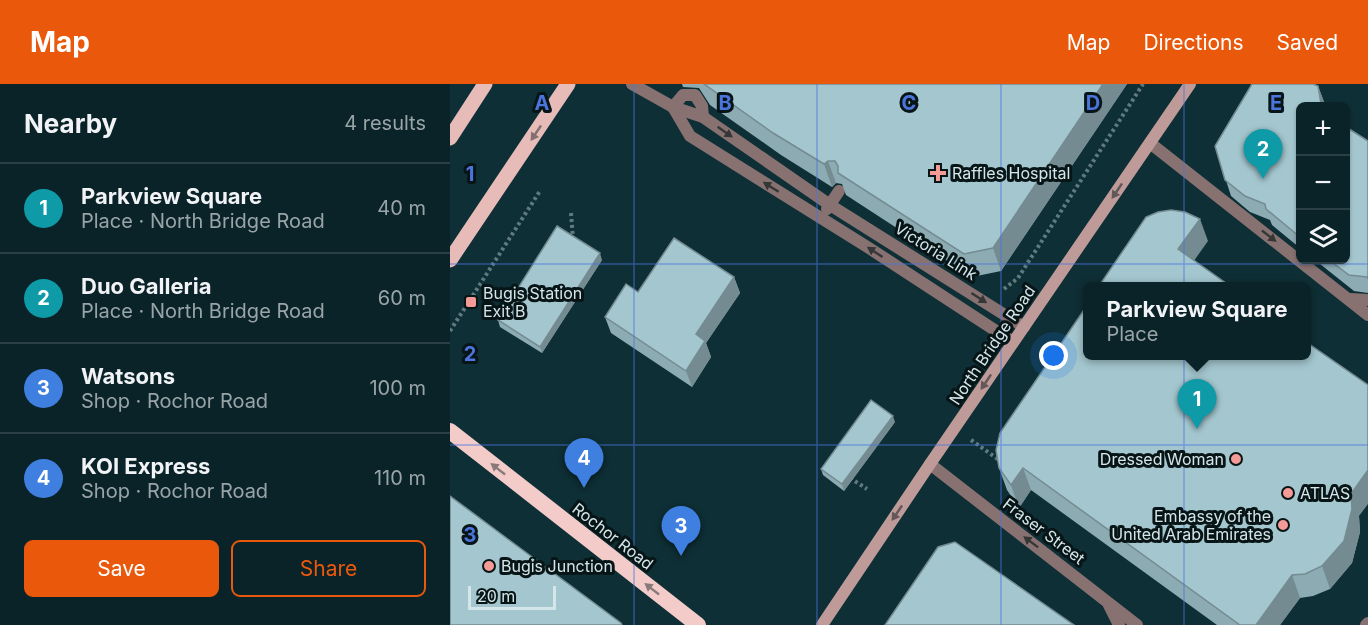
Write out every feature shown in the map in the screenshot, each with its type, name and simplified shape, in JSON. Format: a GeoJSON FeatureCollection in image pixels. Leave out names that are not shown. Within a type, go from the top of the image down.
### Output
{"type":"FeatureCollection","features":[{"type":"Feature","properties":{"kind":"highway","name":"Rochor Road"},"geometry":{"type":"LineString","coordinates":[[450,431],[698,625]]}},
{"type":"Feature","properties":{"kind":"main road"},"geometry":{"type":"LineString","coordinates":[[450,138],[485,84]]}},
{"type":"Feature","properties":{"kind":"main road"},"geometry":{"type":"LineString","coordinates":[[450,260],[568,84]]}},
{"type":"Feature","properties":{"kind":"main road","name":"North Bridge Road"},"geometry":{"type":"LineString","coordinates":[[822,625],[1190,84]]}},
{"type":"Feature","properties":{"kind":"lane","name":"Victoria Link"},"geometry":{"type":"LineString","coordinates":[[632,84],[673,107],[703,117],[830,205],[1024,327]]}},
{"type":"Feature","properties":{"kind":"lane","name":"Victoria Link"},"geometry":{"type":"LineString","coordinates":[[673,107],[683,95],[695,95],[702,106],[703,117]]}},
{"type":"Feature","properties":{"kind":"lane","name":"Victoria Link"},"geometry":{"type":"LineString","coordinates":[[673,107],[690,136],[1013,342]]}},
{"type":"Feature","properties":{"kind":"lane"},"geometry":{"type":"LineString","coordinates":[[1150,142],[1368,315]]}},
{"type":"Feature","properties":{"kind":"lane"},"geometry":{"type":"LineString","coordinates":[[821,218],[838,191]]}},
{"type":"Feature","properties":{"kind":"lane"},"geometry":{"type":"LineString","coordinates":[[925,284],[934,269]]}},
{"type":"Feature","properties":{"kind":"lane"},"geometry":{"type":"LineString","coordinates":[[1350,299],[1367,300]]}},
{"type":"Feature","properties":{"kind":"lane","name":"Fraser Street"},"geometry":{"type":"LineString","coordinates":[[930,464],[1137,625]]}},
{"type":"Feature","properties":{"kind":"lane"},"geometry":{"type":"LineString","coordinates":[[1107,601],[1119,625]]}},
{"type":"Feature","properties":{"kind":"path"},"geometry":{"type":"LineString","coordinates":[[998,295],[1018,278],[1143,84]]}},
{"type":"Feature","properties":{"kind":"path"},"geometry":{"type":"LineString","coordinates":[[450,331],[540,191]]}},
{"type":"Feature","properties":{"kind":"path"},"geometry":{"type":"LineString","coordinates":[[571,213],[573,241]]}},
{"type":"Feature","properties":{"kind":"path"},"geometry":{"type":"LineString","coordinates":[[967,437],[1002,462]]}},
{"type":"Feature","properties":{"kind":"path"},"geometry":{"type":"LineString","coordinates":[[848,476],[867,489]]}},
{"type":"Feature","properties":{"kind":"building","name":"Raffles Hospital"},"geometry":{"type":"Polygon","coordinates":[[[704,84],[1103,84],[993,248],[964,254],[838,173],[835,161],[828,161],[824,164],[773,133],[704,84]]]}},
{"type":"Feature","properties":{"kind":"building"},"geometry":{"type":"Polygon","coordinates":[[[1252,84],[1313,84],[1318,86],[1321,102],[1296,102],[1296,234],[1266,209],[1265,204],[1245,196],[1225,180],[1215,146],[1252,84]]]}},
{"type":"Feature","properties":{"kind":"building"},"geometry":{"type":"Polygon","coordinates":[[[1350,130],[1368,141],[1368,279],[1349,275],[1334,264],[1350,264],[1350,130]]]}},
{"type":"Feature","properties":{"kind":"building"},"geometry":{"type":"Polygon","coordinates":[[[1171,210],[1185,212],[1200,219],[1178,249],[1224,282],[1102,282],[1146,217],[1171,210]]]}},
{"type":"Feature","properties":{"kind":"building"},"geometry":{"type":"Polygon","coordinates":[[[557,226],[600,253],[540,347],[498,320],[557,226]]]}},
{"type":"Feature","properties":{"kind":"building"},"geometry":{"type":"Polygon","coordinates":[[[674,238],[734,277],[696,334],[705,341],[686,371],[605,317],[626,284],[638,292],[674,238]]]}},
{"type":"Feature","properties":{"kind":"building"},"geometry":{"type":"Polygon","coordinates":[[[1083,311],[1083,360],[1311,360],[1311,345],[1368,385],[1368,470],[1351,494],[1352,509],[1344,541],[1322,566],[1305,574],[1292,575],[1256,625],[1240,625],[1023,468],[1011,485],[999,468],[996,450],[1000,433],[1083,311]]]}},
{"type":"Feature","properties":{"kind":"building"},"geometry":{"type":"Polygon","coordinates":[[[871,400],[893,416],[842,484],[821,469],[871,400]]]}},
{"type":"Feature","properties":{"kind":"building","name":"Bugis Junction"},"geometry":{"type":"Polygon","coordinates":[[[450,496],[621,623],[622,625],[450,625],[450,496]]]}},
{"type":"Feature","properties":{"kind":"building"},"geometry":{"type":"Polygon","coordinates":[[[955,542],[1074,625],[885,625],[938,547],[955,542]]]}},
{"type":"Feature","properties":{"kind":"place","name":"Raffles Hospital"},"geometry":{"type":"Point","coordinates":[938,173]}},
{"type":"Feature","properties":{"kind":"place","name":"Duo Galleria"},"geometry":{"type":"Point","coordinates":[1263,179]}},
{"type":"Feature","properties":{"kind":"place","name":"Bugis Station Exit B"},"geometry":{"type":"Point","coordinates":[471,302]}},
{"type":"Feature","properties":{"kind":"place","name":"Parkview Square"},"geometry":{"type":"Point","coordinates":[1197,429]}},
{"type":"Feature","properties":{"kind":"place","name":"Dressed Woman"},"geometry":{"type":"Point","coordinates":[1236,459]}},
{"type":"Feature","properties":{"kind":"place","name":"KOI Express"},"geometry":{"type":"Point","coordinates":[584,488]}},
{"type":"Feature","properties":{"kind":"place","name":"ATLAS"},"geometry":{"type":"Point","coordinates":[1288,493]}},
{"type":"Feature","properties":{"kind":"place","name":"Embassy of the United Arab Emirates"},"geometry":{"type":"Point","coordinates":[1283,525]}},
{"type":"Feature","properties":{"kind":"place","name":"Watsons"},"geometry":{"type":"Point","coordinates":[681,556]}},
{"type":"Feature","properties":{"kind":"place","name":"Bugis Junction"},"geometry":{"type":"Point","coordinates":[489,566]}}]}
